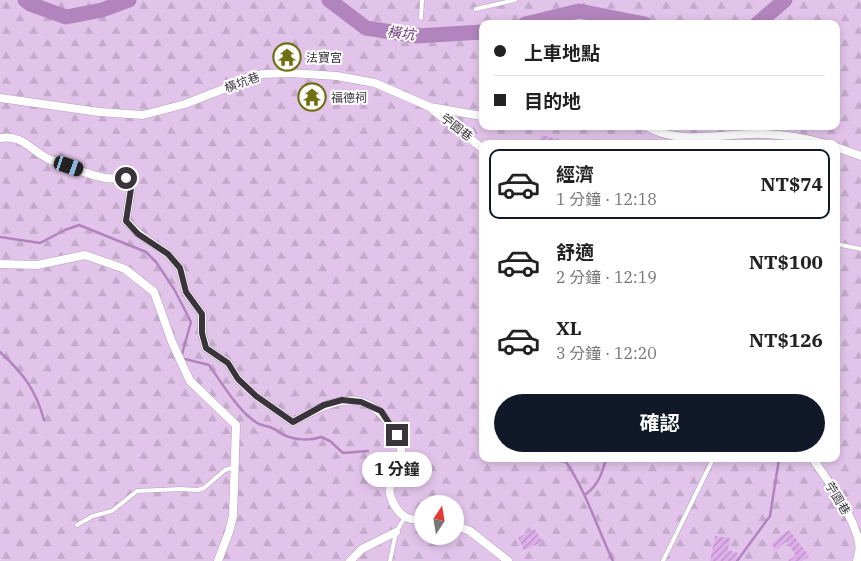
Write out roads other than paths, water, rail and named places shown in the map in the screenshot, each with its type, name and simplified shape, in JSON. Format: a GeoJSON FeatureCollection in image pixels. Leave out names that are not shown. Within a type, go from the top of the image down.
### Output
{"type":"FeatureCollection","features":[{"type":"Feature","properties":{"kind":"street","name":"橫坑巷"},"geometry":{"type":"LineString","coordinates":[[0,98],[99,112],[144,115],[185,104],[262,74],[290,73],[337,76],[375,83],[430,107],[479,115]]}},
{"type":"Feature","properties":{"kind":"street","name":"苧園巷"},"geometry":{"type":"LineString","coordinates":[[430,107],[479,146]]}},
{"type":"Feature","properties":{"kind":"street"},"geometry":{"type":"LineString","coordinates":[[653,130],[678,136],[764,134],[809,140]]}},
{"type":"Feature","properties":{"kind":"street"},"geometry":{"type":"LineString","coordinates":[[0,138],[10,137],[19,139],[36,152],[51,160],[106,178],[126,178],[132,182],[126,221],[138,234],[168,254],[180,268],[186,292],[202,314],[202,333],[206,348],[228,363],[238,379],[256,396],[293,422],[324,405],[342,400],[361,402],[381,411],[397,435],[402,451],[389,488],[394,505],[405,517],[414,519]]}},
{"type":"Feature","properties":{"kind":"street"},"geometry":{"type":"LineString","coordinates":[[840,148],[861,156]]}},
{"type":"Feature","properties":{"kind":"street"},"geometry":{"type":"LineString","coordinates":[[0,264],[37,265],[85,255],[125,268],[154,292],[172,342],[190,381],[236,425],[233,516],[218,561]]}},
{"type":"Feature","properties":{"kind":"street","name":"苧園巷"},"geometry":{"type":"LineString","coordinates":[[815,462],[841,500],[852,523],[858,539],[860,561]]}},
{"type":"Feature","properties":{"kind":"street"},"geometry":{"type":"LineString","coordinates":[[464,529],[470,531],[508,561]]}},
{"type":"Feature","properties":{"kind":"street"},"geometry":{"type":"LineString","coordinates":[[350,561],[362,549],[396,532]]}},
{"type":"Feature","properties":{"kind":"lane"},"geometry":{"type":"LineString","coordinates":[[421,18],[422,0]]}},
{"type":"Feature","properties":{"kind":"lane"},"geometry":{"type":"LineString","coordinates":[[476,10],[514,0]]}},
{"type":"Feature","properties":{"kind":"lane"},"geometry":{"type":"LineString","coordinates":[[840,245],[861,249]]}},
{"type":"Feature","properties":{"kind":"lane"},"geometry":{"type":"LineString","coordinates":[[663,561],[712,462]]}},
{"type":"Feature","properties":{"kind":"lane"},"geometry":{"type":"LineString","coordinates":[[77,525],[93,516],[112,511],[137,491],[198,490],[204,488],[225,470],[235,467]]}},
{"type":"Feature","properties":{"kind":"lane"},"geometry":{"type":"LineString","coordinates":[[390,561],[396,532],[405,517]]}},
{"type":"Feature","properties":{"kind":"lane","name":"苧園巷"},"geometry":{"type":"LineString","coordinates":[[855,561],[858,539]]}},
{"type":"Feature","properties":{"kind":"waterway","name":"橫坑"},"geometry":{"type":"LineString","coordinates":[[25,0],[30,4],[66,17],[102,10],[129,0]]}},
{"type":"Feature","properties":{"kind":"waterway","name":"橫坑"},"geometry":{"type":"LineString","coordinates":[[329,0],[366,28],[417,36],[479,32]]}},
{"type":"Feature","properties":{"kind":"waterway","name":"橫坑"},"geometry":{"type":"LineString","coordinates":[[762,20],[785,0]]}},
{"type":"Feature","properties":{"kind":"waterway","name":"橫坑"},"geometry":{"type":"LineString","coordinates":[[542,20],[579,11],[625,20]]}},
{"type":"Feature","properties":{"kind":"waterway"},"geometry":{"type":"LineString","coordinates":[[0,237],[40,243],[79,225],[146,252],[156,262],[174,289],[191,322],[181,358],[209,365],[238,405],[259,424],[293,438],[321,437],[330,441],[343,453],[368,451]]}},
{"type":"Feature","properties":{"kind":"waterway"},"geometry":{"type":"LineString","coordinates":[[0,352],[28,383],[41,409],[44,420]]}},
{"type":"Feature","properties":{"kind":"waterway"},"geometry":{"type":"LineString","coordinates":[[566,462],[586,498],[613,561]]}},
{"type":"Feature","properties":{"kind":"waterway"},"geometry":{"type":"LineString","coordinates":[[586,494],[599,479],[605,462]]}},
{"type":"Feature","properties":{"kind":"waterway"},"geometry":{"type":"LineString","coordinates":[[737,561],[770,516],[779,462]]}},
{"type":"Feature","properties":{"kind":"place","name":"法寶宮"},"geometry":{"type":"Point","coordinates":[287,57]}},
{"type":"Feature","properties":{"kind":"place","name":"福德祠"},"geometry":{"type":"Point","coordinates":[312,97]}}]}
